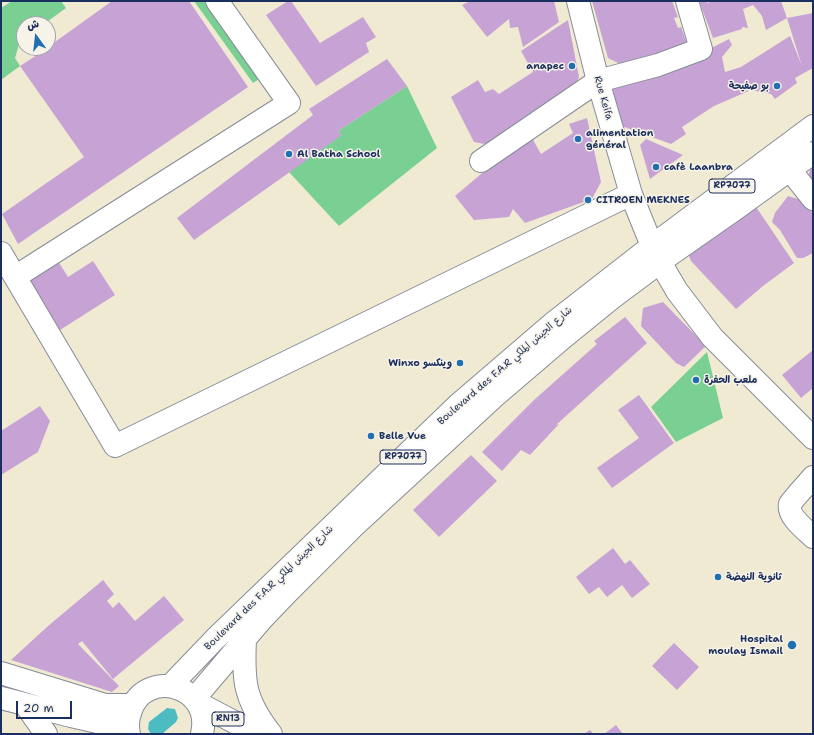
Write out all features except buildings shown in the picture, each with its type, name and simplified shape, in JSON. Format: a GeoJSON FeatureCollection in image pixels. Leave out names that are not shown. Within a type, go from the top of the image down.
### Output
{"type":"FeatureCollection","features":[{"type":"Feature","properties":{"kind":"main road"},"geometry":{"type":"LineString","coordinates":[[15,277],[289,103],[217,1]]}},
{"type":"Feature","properties":{"kind":"main road","name":"Rue Keifa"},"geometry":{"type":"LineString","coordinates":[[578,1],[598,81],[631,194],[656,254],[677,291],[712,338],[813,438]]}},
{"type":"Feature","properties":{"kind":"main road"},"geometry":{"type":"LineString","coordinates":[[481,161],[598,81],[658,65],[701,49],[687,1]]}},
{"type":"Feature","properties":{"kind":"main road","name":"Boulevard des F.A.R شارع الجيش الملكي"},"geometry":{"type":"LineString","coordinates":[[196,701],[245,639],[286,594],[354,526],[495,396],[570,332],[656,254],[813,126]]}},
{"type":"Feature","properties":{"kind":"main road","name":"Boulevard des F.A.R شارع الجيش الملكي"},"geometry":{"type":"LineString","coordinates":[[170,686],[215,639],[460,403],[552,324],[656,254],[790,170],[813,153]]}},
{"type":"Feature","properties":{"kind":"main road"},"geometry":{"type":"LineString","coordinates":[[790,170],[813,199]]}},
{"type":"Feature","properties":{"kind":"main road"},"geometry":{"type":"LineString","coordinates":[[1,253],[115,446],[631,194]]}},
{"type":"Feature","properties":{"kind":"main road"},"geometry":{"type":"LineString","coordinates":[[813,478],[791,504],[790,510],[794,518],[813,537]]}},
{"type":"Feature","properties":{"kind":"main road"},"geometry":{"type":"LineString","coordinates":[[245,639],[244,676],[250,701],[259,719],[271,734]]}},
{"type":"Feature","properties":{"kind":"main road"},"geometry":{"type":"LineString","coordinates":[[1,673],[105,705],[132,705]]}},
{"type":"Feature","properties":{"kind":"main road"},"geometry":{"type":"LineString","coordinates":[[1,698],[128,732],[128,717],[132,705],[140,696],[148,690],[170,686]]}},
{"type":"Feature","properties":{"kind":"main road","name":"RN13"},"geometry":{"type":"LineString","coordinates":[[170,686],[190,694],[196,701],[203,713],[204,726],[202,734]]}},
{"type":"Feature","properties":{"kind":"main road","name":"RN13"},"geometry":{"type":"LineString","coordinates":[[196,701],[257,734]]}},
{"type":"Feature","properties":{"kind":"main road"},"geometry":{"type":"LineString","coordinates":[[25,704],[46,734]]}},
{"type":"Feature","properties":{"kind":"green space"},"geometry":{"type":"Polygon","coordinates":[[[12,1],[61,1],[66,8],[55,16],[16,16],[15,58],[20,66],[1,80],[1,8],[12,1]]]}},
{"type":"Feature","properties":{"kind":"green space"},"geometry":{"type":"Polygon","coordinates":[[[194,1],[207,1],[261,78],[253,83],[194,1]]]}},
{"type":"Feature","properties":{"kind":"green space"},"geometry":{"type":"Polygon","coordinates":[[[407,86],[437,148],[339,226],[289,172],[341,135],[338,131],[407,86]]]}},
{"type":"Feature","properties":{"kind":"green space","name":"ملعب الحفرة"},"geometry":{"type":"Polygon","coordinates":[[[707,352],[723,418],[676,442],[651,407],[707,352]]]}},
{"type":"Feature","properties":{"kind":"water"},"geometry":{"type":"Polygon","coordinates":[[[167,708],[175,709],[178,718],[176,722],[162,734],[151,734],[148,729],[149,722],[167,708]]]}},
{"type":"Feature","properties":{"kind":"place","name":"anapec"},"geometry":{"type":"Point","coordinates":[572,66]}},
{"type":"Feature","properties":{"kind":"place","name":"بو صفيحة"},"geometry":{"type":"Point","coordinates":[777,86]}},
{"type":"Feature","properties":{"kind":"place","name":"alimentation général"},"geometry":{"type":"Point","coordinates":[578,139]}},
{"type":"Feature","properties":{"kind":"place","name":"Al Batha School"},"geometry":{"type":"Point","coordinates":[289,154]}},
{"type":"Feature","properties":{"kind":"place","name":"cafè Laanbra"},"geometry":{"type":"Point","coordinates":[656,167]}},
{"type":"Feature","properties":{"kind":"place","name":"CITROEN MEKNES"},"geometry":{"type":"Point","coordinates":[588,200]}},
{"type":"Feature","properties":{"kind":"place","name":"Winxo وينكسو"},"geometry":{"type":"Point","coordinates":[460,363]}},
{"type":"Feature","properties":{"kind":"place","name":"ملعب الحفرة"},"geometry":{"type":"Point","coordinates":[696,380]}},
{"type":"Feature","properties":{"kind":"place","name":"Belle Vue"},"geometry":{"type":"Point","coordinates":[371,436]}},
{"type":"Feature","properties":{"kind":"place","name":"ثانوية النهضة"},"geometry":{"type":"Point","coordinates":[718,577]}},
{"type":"Feature","properties":{"kind":"place","name":"Hospital moulay Ismail"},"geometry":{"type":"Point","coordinates":[792,645]}}]}
